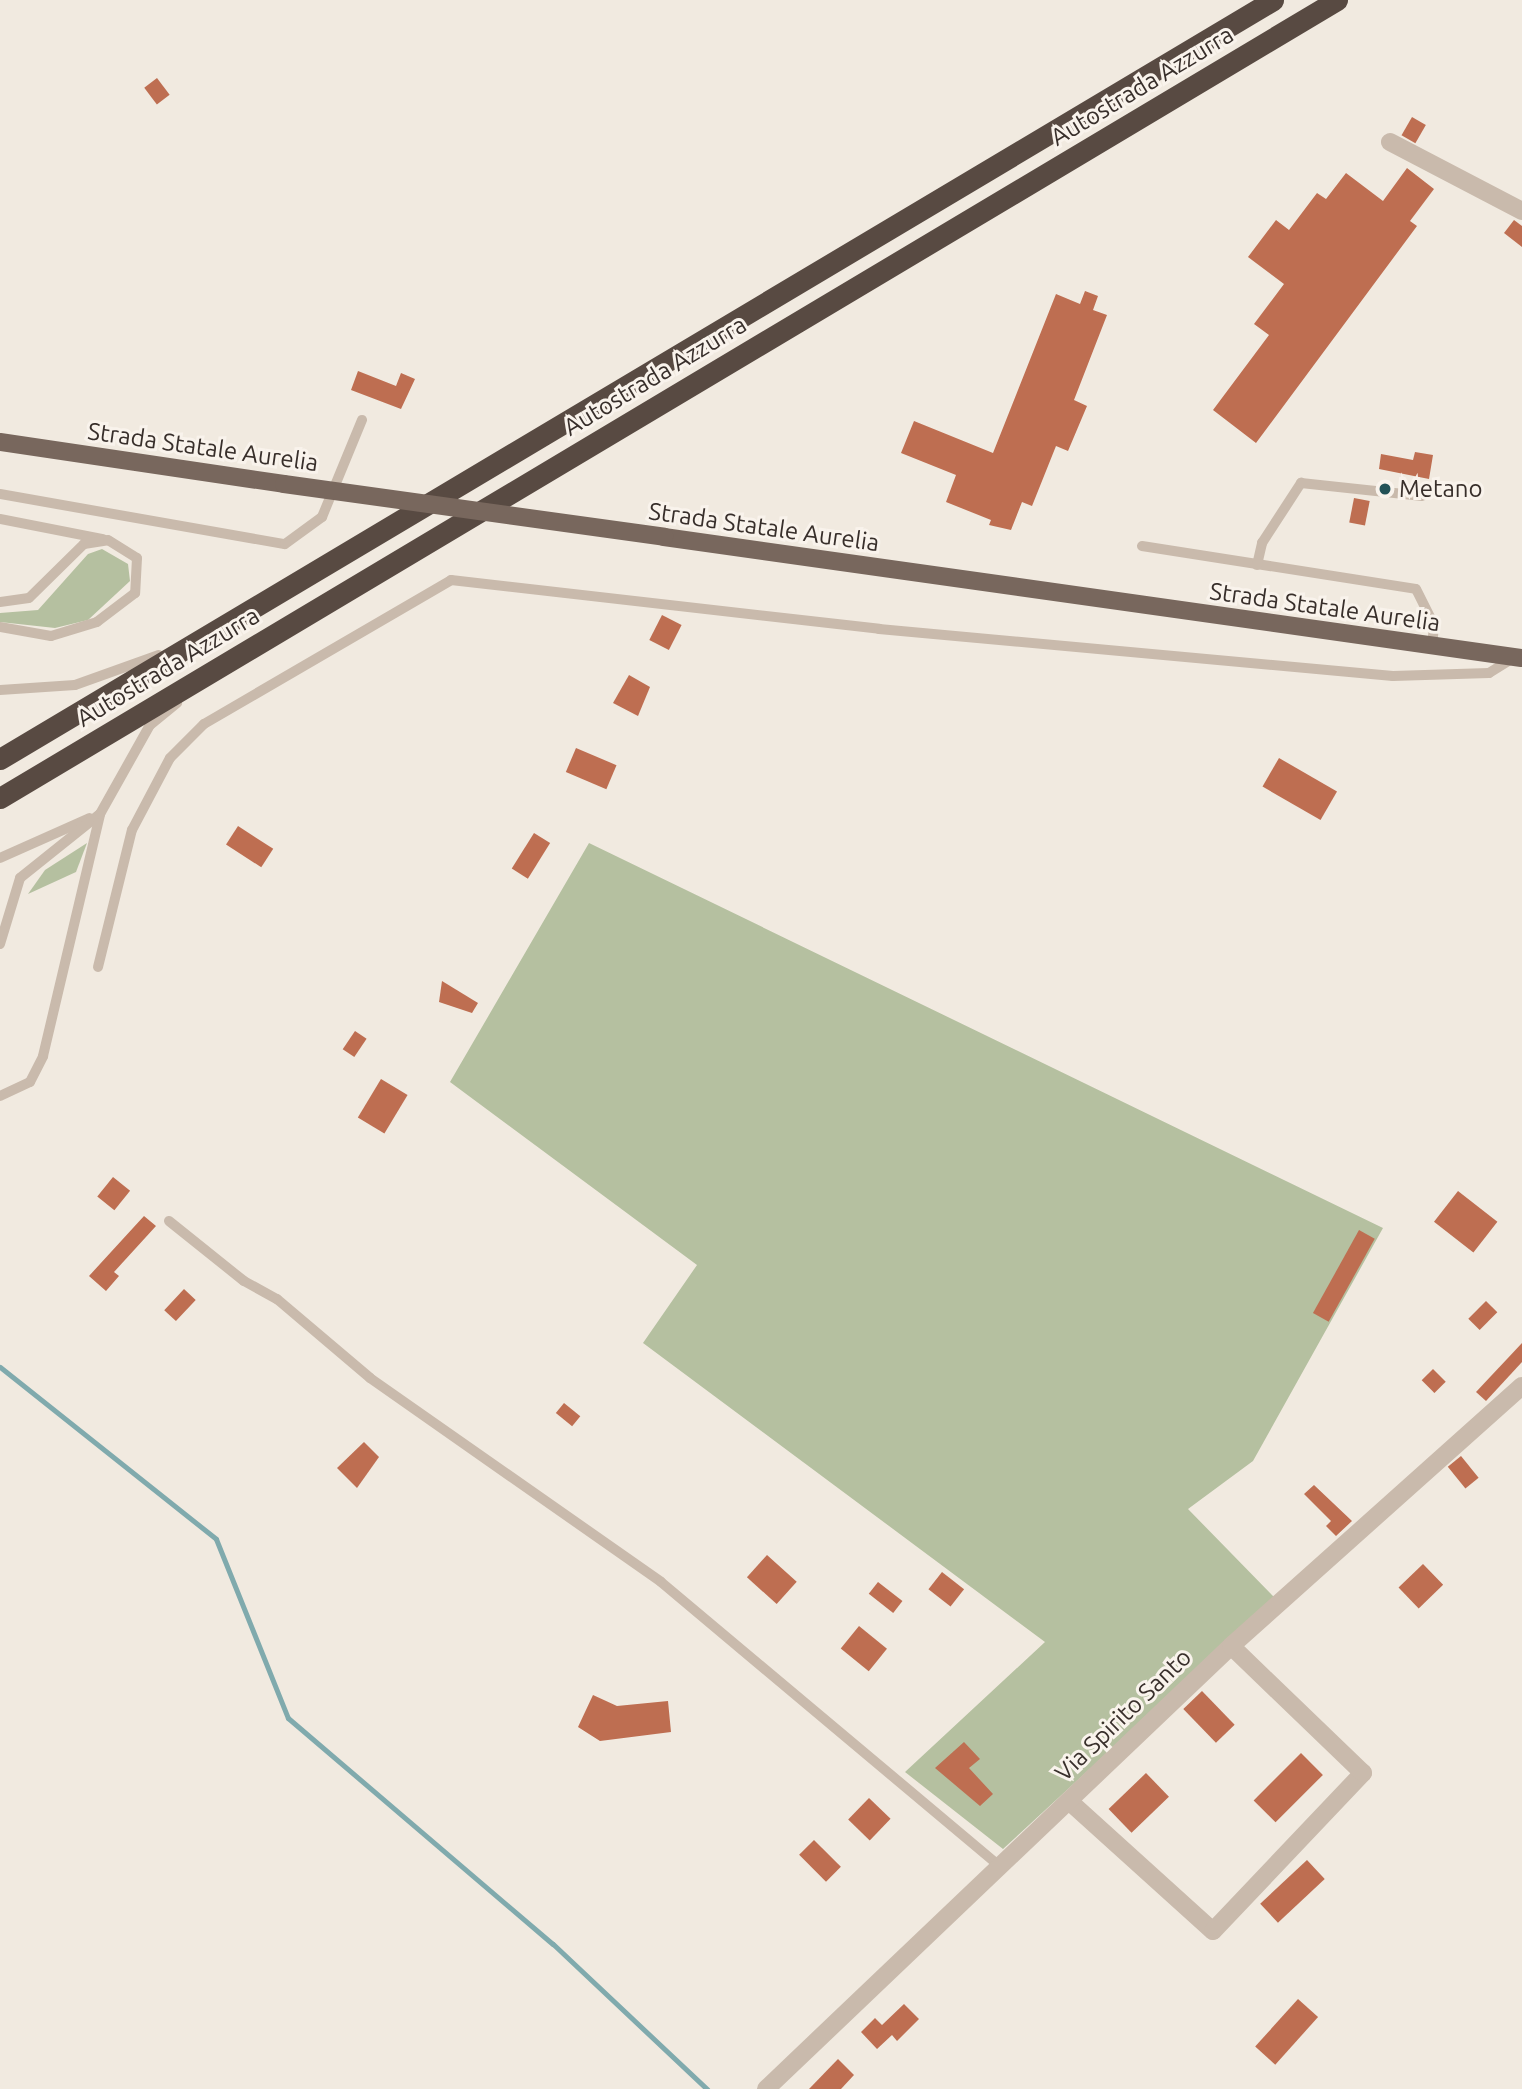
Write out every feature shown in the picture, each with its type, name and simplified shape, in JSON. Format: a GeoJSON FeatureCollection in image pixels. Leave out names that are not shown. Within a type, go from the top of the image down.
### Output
{"type":"FeatureCollection","features":[{"type":"Feature","properties":{"kind":"highway","name":"Autostrada Azzurra"},"geometry":{"type":"LineString","coordinates":[[0,759],[1273,0]]}},
{"type":"Feature","properties":{"kind":"highway","name":"Autostrada Azzurra"},"geometry":{"type":"LineString","coordinates":[[0,798],[1337,0]]}},
{"type":"Feature","properties":{"kind":"main road","name":"Strada Statale Aurelia"},"geometry":{"type":"LineString","coordinates":[[0,442],[1518,658]]}},
{"type":"Feature","properties":{"kind":"street"},"geometry":{"type":"LineString","coordinates":[[1390,142],[1522,211]]}},
{"type":"Feature","properties":{"kind":"street","name":"Via Spirito Santo"},"geometry":{"type":"LineString","coordinates":[[766,2089],[1231,1646],[1522,1387]]}},
{"type":"Feature","properties":{"kind":"street"},"geometry":{"type":"LineString","coordinates":[[1069,1801],[1213,1931],[1363,1773],[1231,1646]]}},
{"type":"Feature","properties":{"kind":"lane"},"geometry":{"type":"LineString","coordinates":[[0,494],[285,544],[322,517],[362,420]]}},
{"type":"Feature","properties":{"kind":"lane"},"geometry":{"type":"LineString","coordinates":[[1256,565],[1262,543],[1301,483],[1422,496]]}},
{"type":"Feature","properties":{"kind":"lane"},"geometry":{"type":"LineString","coordinates":[[0,519],[108,540],[137,558],[135,593],[74,633],[0,627]]}},
{"type":"Feature","properties":{"kind":"lane"},"geometry":{"type":"LineString","coordinates":[[0,602],[29,598],[84,544],[108,540]]}},
{"type":"Feature","properties":{"kind":"lane"},"geometry":{"type":"LineString","coordinates":[[1142,546],[1416,589],[1434,625],[1432,647]]}},
{"type":"Feature","properties":{"kind":"lane"},"geometry":{"type":"LineString","coordinates":[[98,967],[132,830],[170,758],[204,724],[451,580],[879,629],[1393,676],[1489,673],[1518,658]]}},
{"type":"Feature","properties":{"kind":"lane"},"geometry":{"type":"LineString","coordinates":[[3,689],[75,685],[192,643]]}},
{"type":"Feature","properties":{"kind":"lane"},"geometry":{"type":"LineString","coordinates":[[0,1096],[30,1082],[43,1056],[100,814],[150,725],[221,666]]}},
{"type":"Feature","properties":{"kind":"lane"},"geometry":{"type":"LineString","coordinates":[[0,858],[100,814]]}},
{"type":"Feature","properties":{"kind":"lane"},"geometry":{"type":"LineString","coordinates":[[0,944],[20,878],[100,814]]}},
{"type":"Feature","properties":{"kind":"lane"},"geometry":{"type":"LineString","coordinates":[[169,1221],[244,1281],[277,1299],[370,1378],[661,1582],[999,1866]]}},
{"type":"Feature","properties":{"kind":"green space"},"geometry":{"type":"Polygon","coordinates":[[[102,549],[128,564],[130,581],[88,620],[55,628],[0,622],[0,613],[38,610],[88,554],[102,549]]]}},
{"type":"Feature","properties":{"kind":"green space"},"geometry":{"type":"Polygon","coordinates":[[[87,843],[76,872],[28,894],[45,870],[87,843]]]}},
{"type":"Feature","properties":{"kind":"green space"},"geometry":{"type":"Polygon","coordinates":[[[589,843],[1383,1228],[1253,1461],[1188,1509],[1275,1598],[1003,1849],[905,1772],[1045,1642],[643,1343],[697,1265],[450,1082],[589,843]]]}},
{"type":"Feature","properties":{"kind":"building"},"geometry":{"type":"Polygon","coordinates":[[[157,78],[170,95],[157,104],[144,88],[157,78]]]}},
{"type":"Feature","properties":{"kind":"building"},"geometry":{"type":"Polygon","coordinates":[[[1412,117],[1426,125],[1415,143],[1402,135],[1412,117]]]}},
{"type":"Feature","properties":{"kind":"building"},"geometry":{"type":"Polygon","coordinates":[[[1407,168],[1434,189],[1410,221],[1417,226],[1256,443],[1213,410],[1269,335],[1254,324],[1284,284],[1248,257],[1276,220],[1289,230],[1317,193],[1326,199],[1346,173],[1383,201],[1407,168]]]}},
{"type":"Feature","properties":{"kind":"building"},"geometry":{"type":"Polygon","coordinates":[[[1514,220],[1522,226],[1522,247],[1504,233],[1514,220]]]}},
{"type":"Feature","properties":{"kind":"building"},"geometry":{"type":"Polygon","coordinates":[[[1085,291],[1098,296],[1093,310],[1107,315],[1074,400],[1087,406],[1068,451],[1056,446],[1032,506],[1022,502],[1011,530],[989,525],[991,520],[946,502],[956,475],[901,453],[914,421],[993,453],[1056,294],[1080,304],[1085,291]]]}},
{"type":"Feature","properties":{"kind":"building"},"geometry":{"type":"Polygon","coordinates":[[[358,371],[396,386],[401,373],[415,379],[401,409],[351,390],[358,371]]]}},
{"type":"Feature","properties":{"kind":"building"},"geometry":{"type":"Polygon","coordinates":[[[1415,452],[1433,455],[1429,479],[1379,469],[1381,454],[1413,460],[1415,452]]]}},
{"type":"Feature","properties":{"kind":"building"},"geometry":{"type":"Polygon","coordinates":[[[1354,498],[1370,501],[1365,526],[1349,523],[1354,498]]]}},
{"type":"Feature","properties":{"kind":"building"},"geometry":{"type":"Polygon","coordinates":[[[662,615],[682,625],[669,650],[649,640],[662,615]]]}},
{"type":"Feature","properties":{"kind":"building"},"geometry":{"type":"Polygon","coordinates":[[[629,675],[650,687],[638,716],[613,703],[629,675]]]}},
{"type":"Feature","properties":{"kind":"building"},"geometry":{"type":"Polygon","coordinates":[[[576,748],[617,765],[606,789],[566,772],[576,748]]]}},
{"type":"Feature","properties":{"kind":"building"},"geometry":{"type":"Polygon","coordinates":[[[1279,758],[1337,792],[1321,820],[1262,787],[1279,758]]]}},
{"type":"Feature","properties":{"kind":"building"},"geometry":{"type":"Polygon","coordinates":[[[238,826],[273,849],[261,867],[226,844],[238,826]]]}},
{"type":"Feature","properties":{"kind":"building"},"geometry":{"type":"Polygon","coordinates":[[[534,833],[550,843],[528,879],[512,869],[534,833]]]}},
{"type":"Feature","properties":{"kind":"building"},"geometry":{"type":"Polygon","coordinates":[[[442,981],[478,1003],[472,1013],[439,1002],[442,981]]]}},
{"type":"Feature","properties":{"kind":"building"},"geometry":{"type":"Polygon","coordinates":[[[355,1031],[367,1039],[354,1057],[343,1049],[355,1031]]]}},
{"type":"Feature","properties":{"kind":"building"},"geometry":{"type":"Polygon","coordinates":[[[381,1079],[408,1095],[384,1134],[358,1118],[381,1079]]]}},
{"type":"Feature","properties":{"kind":"building"},"geometry":{"type":"Polygon","coordinates":[[[113,1177],[130,1191],[114,1210],[97,1196],[113,1177]]]}},
{"type":"Feature","properties":{"kind":"building"},"geometry":{"type":"Polygon","coordinates":[[[1458,1191],[1497,1222],[1473,1253],[1434,1222],[1458,1191]]]}},
{"type":"Feature","properties":{"kind":"building"},"geometry":{"type":"Polygon","coordinates":[[[144,1216],[156,1226],[114,1272],[119,1276],[106,1291],[89,1276],[144,1216]]]}},
{"type":"Feature","properties":{"kind":"building"},"geometry":{"type":"Polygon","coordinates":[[[1359,1230],[1375,1239],[1329,1322],[1313,1313],[1359,1230]]]}},
{"type":"Feature","properties":{"kind":"building"},"geometry":{"type":"Polygon","coordinates":[[[184,1289],[196,1300],[176,1321],[164,1310],[184,1289]]]}},
{"type":"Feature","properties":{"kind":"building"},"geometry":{"type":"Polygon","coordinates":[[[1486,1301],[1497,1312],[1480,1330],[1468,1319],[1486,1301]]]}},
{"type":"Feature","properties":{"kind":"building"},"geometry":{"type":"Polygon","coordinates":[[[1522,1343],[1522,1362],[1486,1401],[1476,1392],[1522,1343]]]}},
{"type":"Feature","properties":{"kind":"building"},"geometry":{"type":"Polygon","coordinates":[[[1433,1369],[1446,1382],[1434,1393],[1422,1380],[1433,1369]]]}},
{"type":"Feature","properties":{"kind":"building"},"geometry":{"type":"Polygon","coordinates":[[[564,1403],[580,1416],[572,1426],[556,1413],[564,1403]]]}},
{"type":"Feature","properties":{"kind":"building"},"geometry":{"type":"Polygon","coordinates":[[[364,1442],[379,1457],[357,1488],[337,1468],[364,1442]]]}},
{"type":"Feature","properties":{"kind":"building"},"geometry":{"type":"Polygon","coordinates":[[[1461,1456],[1479,1478],[1465,1488],[1448,1467],[1461,1456]]]}},
{"type":"Feature","properties":{"kind":"building"},"geometry":{"type":"Polygon","coordinates":[[[1314,1485],[1352,1521],[1336,1536],[1326,1526],[1331,1521],[1304,1494],[1314,1485]]]}},
{"type":"Feature","properties":{"kind":"building"},"geometry":{"type":"Polygon","coordinates":[[[767,1555],[797,1582],[777,1604],[747,1577],[767,1555]]]}},
{"type":"Feature","properties":{"kind":"building"},"geometry":{"type":"Polygon","coordinates":[[[1423,1564],[1443,1585],[1419,1608],[1399,1588],[1423,1564]]]}},
{"type":"Feature","properties":{"kind":"building"},"geometry":{"type":"Polygon","coordinates":[[[942,1572],[964,1589],[951,1607],[928,1589],[942,1572]]]}},
{"type":"Feature","properties":{"kind":"building"},"geometry":{"type":"Polygon","coordinates":[[[878,1582],[902,1601],[893,1613],[869,1594],[878,1582]]]}},
{"type":"Feature","properties":{"kind":"building"},"geometry":{"type":"Polygon","coordinates":[[[859,1626],[887,1649],[869,1671],[841,1649],[859,1626]]]}},
{"type":"Feature","properties":{"kind":"building"},"geometry":{"type":"Polygon","coordinates":[[[1202,1691],[1235,1725],[1216,1743],[1183,1709],[1202,1691]]]}},
{"type":"Feature","properties":{"kind":"building"},"geometry":{"type":"Polygon","coordinates":[[[593,1695],[617,1706],[668,1701],[671,1732],[600,1741],[578,1727],[593,1695]]]}},
{"type":"Feature","properties":{"kind":"building"},"geometry":{"type":"Polygon","coordinates":[[[964,1742],[980,1759],[969,1768],[993,1794],[980,1806],[935,1768],[964,1742]]]}},
{"type":"Feature","properties":{"kind":"building"},"geometry":{"type":"Polygon","coordinates":[[[1301,1753],[1323,1775],[1276,1822],[1254,1800],[1301,1753]]]}},
{"type":"Feature","properties":{"kind":"building"},"geometry":{"type":"Polygon","coordinates":[[[1146,1773],[1169,1797],[1132,1833],[1109,1809],[1146,1773]]]}},
{"type":"Feature","properties":{"kind":"building"},"geometry":{"type":"Polygon","coordinates":[[[869,1798],[891,1819],[870,1840],[848,1820],[869,1798]]]}},
{"type":"Feature","properties":{"kind":"building"},"geometry":{"type":"Polygon","coordinates":[[[814,1840],[841,1867],[826,1882],[799,1855],[814,1840]]]}},
{"type":"Feature","properties":{"kind":"building"},"geometry":{"type":"Polygon","coordinates":[[[1307,1860],[1325,1879],[1278,1923],[1260,1904],[1307,1860]]]}},
{"type":"Feature","properties":{"kind":"building"},"geometry":{"type":"Polygon","coordinates":[[[1298,1999],[1318,2017],[1275,2065],[1255,2047],[1298,1999]]]}},
{"type":"Feature","properties":{"kind":"building"},"geometry":{"type":"Polygon","coordinates":[[[904,2004],[919,2019],[897,2041],[892,2035],[877,2049],[861,2032],[875,2018],[882,2025],[904,2004]]]}},
{"type":"Feature","properties":{"kind":"building"},"geometry":{"type":"Polygon","coordinates":[[[838,2059],[854,2075],[841,2089],[809,2089],[838,2059]]]}},
{"type":"Feature","properties":{"kind":"waterway"},"geometry":{"type":"LineString","coordinates":[[0,1367],[216,1539],[288,1718],[553,1944],[707,2089]]}},
{"type":"Feature","properties":{"kind":"place","name":"Metano"},"geometry":{"type":"Point","coordinates":[1385,489]}}]}
